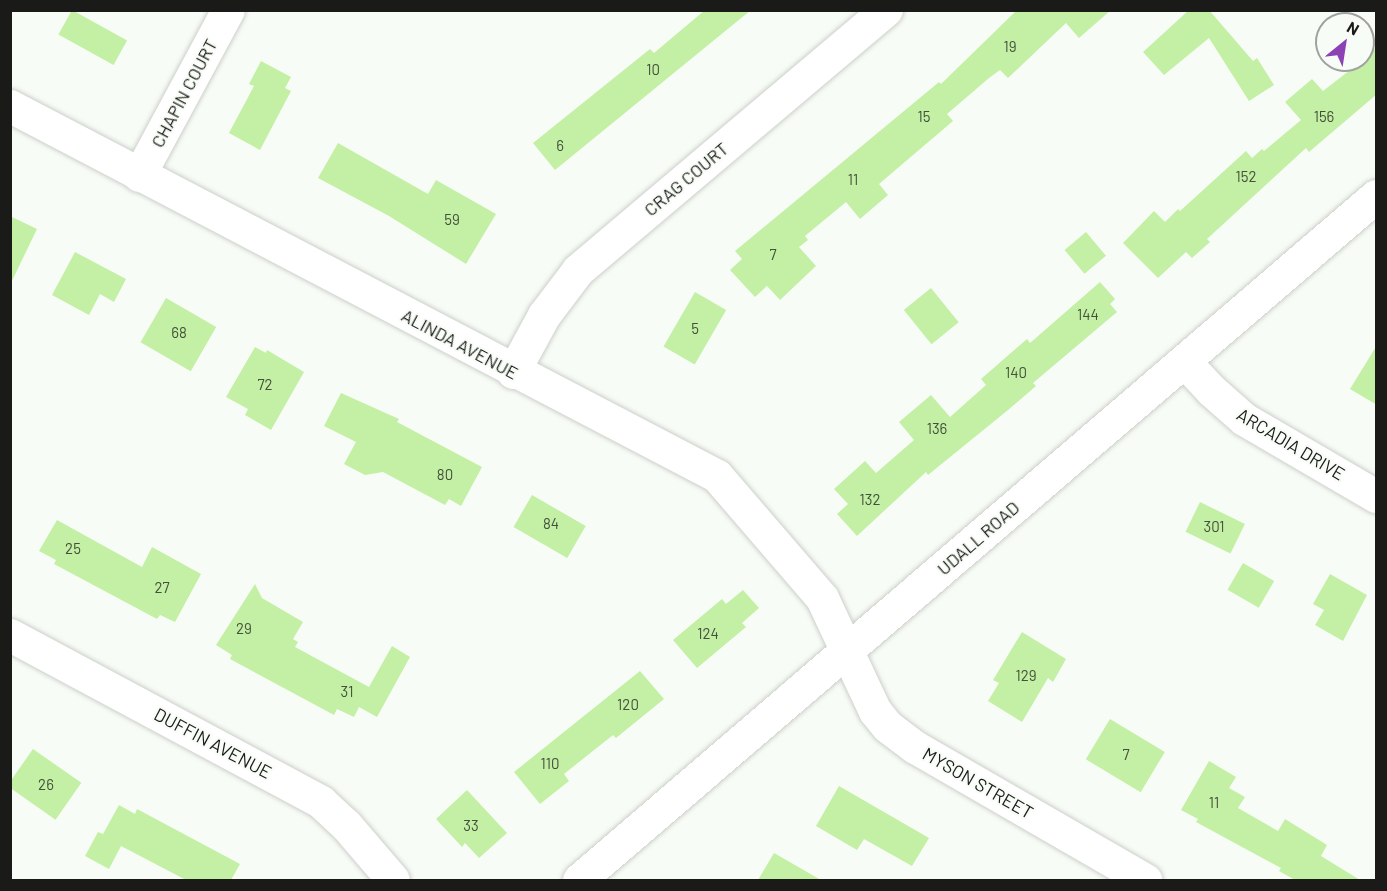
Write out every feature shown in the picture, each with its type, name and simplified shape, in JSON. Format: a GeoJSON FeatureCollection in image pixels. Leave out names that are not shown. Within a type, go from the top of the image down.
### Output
{"type":"FeatureCollection","features":[{"type":"Feature","properties":{"kind":"street","name":"CHAPIN COURT"},"geometry":{"type":"LineString","coordinates":[[139,175],[228,10]]}},
{"type":"Feature","properties":{"kind":"street","name":"CRAG COURT"},"geometry":{"type":"LineString","coordinates":[[513,372],[544,315],[578,270],[886,10]]}},
{"type":"Feature","properties":{"kind":"street","name":"ALINDA AVENUE"},"geometry":{"type":"LineString","coordinates":[[10,106],[513,372],[686,458],[717,476],[822,598],[847,651]]}},
{"type":"Feature","properties":{"kind":"street","name":"UDALL ROAD"},"geometry":{"type":"LineString","coordinates":[[579,880],[1377,196]]}},
{"type":"Feature","properties":{"kind":"street","name":"ARCADIA DRIVE"},"geometry":{"type":"LineString","coordinates":[[1184,361],[1244,419],[1377,496]]}},
{"type":"Feature","properties":{"kind":"street","name":"DUFFIN AVENUE"},"geometry":{"type":"LineString","coordinates":[[10,635],[321,802],[346,825],[393,880]]}},
{"type":"Feature","properties":{"kind":"street","name":"MYSON STREET"},"geometry":{"type":"LineString","coordinates":[[847,651],[875,711],[900,737],[1145,880]]}},
{"type":"Feature","properties":{"kind":"building"},"geometry":{"type":"Polygon","coordinates":[[[72,10],[127,41],[114,65],[58,34],[72,10]]]}},
{"type":"Feature","properties":{"kind":"building"},"geometry":{"type":"Polygon","coordinates":[[[705,10],[751,10],[555,170],[533,143],[650,49],[654,53],[705,10]]]}},
{"type":"Feature","properties":{"kind":"building"},"geometry":{"type":"Polygon","coordinates":[[[1017,10],[1111,10],[1079,38],[1066,23],[1008,78],[1000,70],[989,78],[947,114],[953,121],[879,184],[888,195],[860,219],[846,202],[805,236],[808,240],[799,247],[816,266],[780,300],[767,286],[755,297],[730,270],[742,259],[735,251],[939,82],[941,84],[1017,10]]]}},
{"type":"Feature","properties":{"kind":"building"},"geometry":{"type":"Polygon","coordinates":[[[1189,10],[1209,10],[1253,61],[1257,58],[1274,85],[1249,101],[1209,38],[1164,75],[1143,52],[1189,10]]]}},
{"type":"Feature","properties":{"kind":"building"},"geometry":{"type":"Polygon","coordinates":[[[1377,46],[1377,94],[1309,152],[1306,148],[1207,239],[1210,242],[1192,258],[1186,252],[1158,278],[1123,243],[1154,211],[1165,222],[1246,151],[1252,158],[1262,149],[1264,151],[1301,120],[1285,102],[1312,79],[1323,91],[1348,72],[1375,72],[1375,48],[1377,46]]]}},
{"type":"Feature","properties":{"kind":"building"},"geometry":{"type":"Polygon","coordinates":[[[261,61],[291,77],[285,88],[291,91],[260,150],[229,133],[254,86],[249,84],[261,61]]]}},
{"type":"Feature","properties":{"kind":"building"},"geometry":{"type":"Polygon","coordinates":[[[338,143],[428,194],[436,180],[496,214],[466,264],[389,216],[318,178],[338,143]]]}},
{"type":"Feature","properties":{"kind":"building"},"geometry":{"type":"Polygon","coordinates":[[[10,216],[37,229],[10,285],[10,216]]]}},
{"type":"Feature","properties":{"kind":"building"},"geometry":{"type":"Polygon","coordinates":[[[1086,232],[1106,256],[1084,274],[1065,250],[1086,232]]]}},
{"type":"Feature","properties":{"kind":"building"},"geometry":{"type":"Polygon","coordinates":[[[75,252],[126,279],[114,302],[100,294],[89,315],[52,295],[75,252]]]}},
{"type":"Feature","properties":{"kind":"building"},"geometry":{"type":"Polygon","coordinates":[[[1100,282],[1115,299],[1110,304],[1117,312],[1033,383],[1036,386],[1008,410],[928,475],[926,472],[857,536],[837,514],[848,504],[834,489],[865,461],[876,473],[914,440],[899,422],[931,395],[950,417],[986,385],[981,379],[1027,339],[1030,343],[1100,282]]]}},
{"type":"Feature","properties":{"kind":"building"},"geometry":{"type":"Polygon","coordinates":[[[931,288],[959,322],[931,344],[904,310],[931,288]]]}},
{"type":"Feature","properties":{"kind":"building"},"geometry":{"type":"Polygon","coordinates":[[[695,292],[726,310],[695,365],[664,347],[695,292]]]}},
{"type":"Feature","properties":{"kind":"building"},"geometry":{"type":"Polygon","coordinates":[[[166,298],[216,327],[191,371],[140,342],[166,298]]]}},
{"type":"Feature","properties":{"kind":"building"},"geometry":{"type":"Polygon","coordinates":[[[1377,345],[1377,405],[1350,389],[1377,345]]]}},
{"type":"Feature","properties":{"kind":"building"},"geometry":{"type":"Polygon","coordinates":[[[255,347],[266,353],[267,350],[304,372],[271,430],[245,415],[248,409],[226,397],[255,347]]]}},
{"type":"Feature","properties":{"kind":"building"},"geometry":{"type":"Polygon","coordinates":[[[341,393],[399,419],[397,422],[482,467],[461,506],[449,499],[445,505],[383,472],[365,475],[344,464],[356,442],[324,426],[341,393]]]}},
{"type":"Feature","properties":{"kind":"building"},"geometry":{"type":"Polygon","coordinates":[[[532,495],[586,526],[567,558],[514,527],[532,495]]]}},
{"type":"Feature","properties":{"kind":"building"},"geometry":{"type":"Polygon","coordinates":[[[1200,502],[1245,524],[1230,554],[1186,532],[1200,502]]]}},
{"type":"Feature","properties":{"kind":"building"},"geometry":{"type":"Polygon","coordinates":[[[57,520],[142,567],[152,547],[201,574],[175,622],[160,615],[157,619],[54,564],[56,560],[39,551],[57,520]]]}},
{"type":"Feature","properties":{"kind":"building"},"geometry":{"type":"Polygon","coordinates":[[[1243,563],[1274,581],[1259,608],[1228,590],[1243,563]]]}},
{"type":"Feature","properties":{"kind":"building"},"geometry":{"type":"Polygon","coordinates":[[[1330,574],[1367,595],[1343,641],[1315,625],[1324,610],[1313,604],[1330,574]]]}},
{"type":"Feature","properties":{"kind":"building"},"geometry":{"type":"Polygon","coordinates":[[[255,584],[262,598],[303,622],[293,639],[298,642],[295,647],[369,687],[392,646],[410,657],[377,717],[359,707],[354,717],[337,709],[334,715],[230,659],[232,655],[216,645],[255,584]]]}},
{"type":"Feature","properties":{"kind":"building"},"geometry":{"type":"Polygon","coordinates":[[[743,590],[759,608],[742,623],[746,627],[697,668],[673,640],[722,599],[726,604],[743,590]]]}},
{"type":"Feature","properties":{"kind":"building"},"geometry":{"type":"Polygon","coordinates":[[[1022,632],[1066,659],[1053,682],[1048,678],[1022,722],[988,701],[999,683],[993,680],[1022,632]]]}},
{"type":"Feature","properties":{"kind":"building"},"geometry":{"type":"Polygon","coordinates":[[[640,671],[664,699],[616,738],[613,735],[564,774],[569,781],[540,804],[514,772],[640,671]]]}},
{"type":"Feature","properties":{"kind":"building"},"geometry":{"type":"Polygon","coordinates":[[[1110,719],[1165,752],[1141,792],[1086,759],[1110,719]]]}},
{"type":"Feature","properties":{"kind":"building"},"geometry":{"type":"Polygon","coordinates":[[[33,749],[81,783],[56,820],[10,788],[10,782],[33,749]]]}},
{"type":"Feature","properties":{"kind":"building"},"geometry":{"type":"Polygon","coordinates":[[[1209,761],[1236,777],[1229,788],[1245,797],[1238,808],[1278,831],[1285,819],[1327,845],[1321,856],[1360,880],[1295,880],[1279,871],[1281,868],[1196,822],[1198,819],[1181,810],[1209,761]]]}},
{"type":"Feature","properties":{"kind":"building"},"geometry":{"type":"Polygon","coordinates":[[[839,786],[929,838],[912,866],[864,839],[857,850],[816,826],[839,786]]]}},
{"type":"Feature","properties":{"kind":"building"},"geometry":{"type":"Polygon","coordinates":[[[467,790],[507,833],[479,858],[465,843],[462,847],[436,819],[467,790]]]}},
{"type":"Feature","properties":{"kind":"building"},"geometry":{"type":"Polygon","coordinates":[[[119,805],[135,814],[137,809],[240,864],[231,880],[186,880],[121,846],[109,869],[85,856],[98,832],[103,834],[119,805]]]}},
{"type":"Feature","properties":{"kind":"building"},"geometry":{"type":"Polygon","coordinates":[[[774,853],[821,880],[758,880],[774,853]]]}}]}
